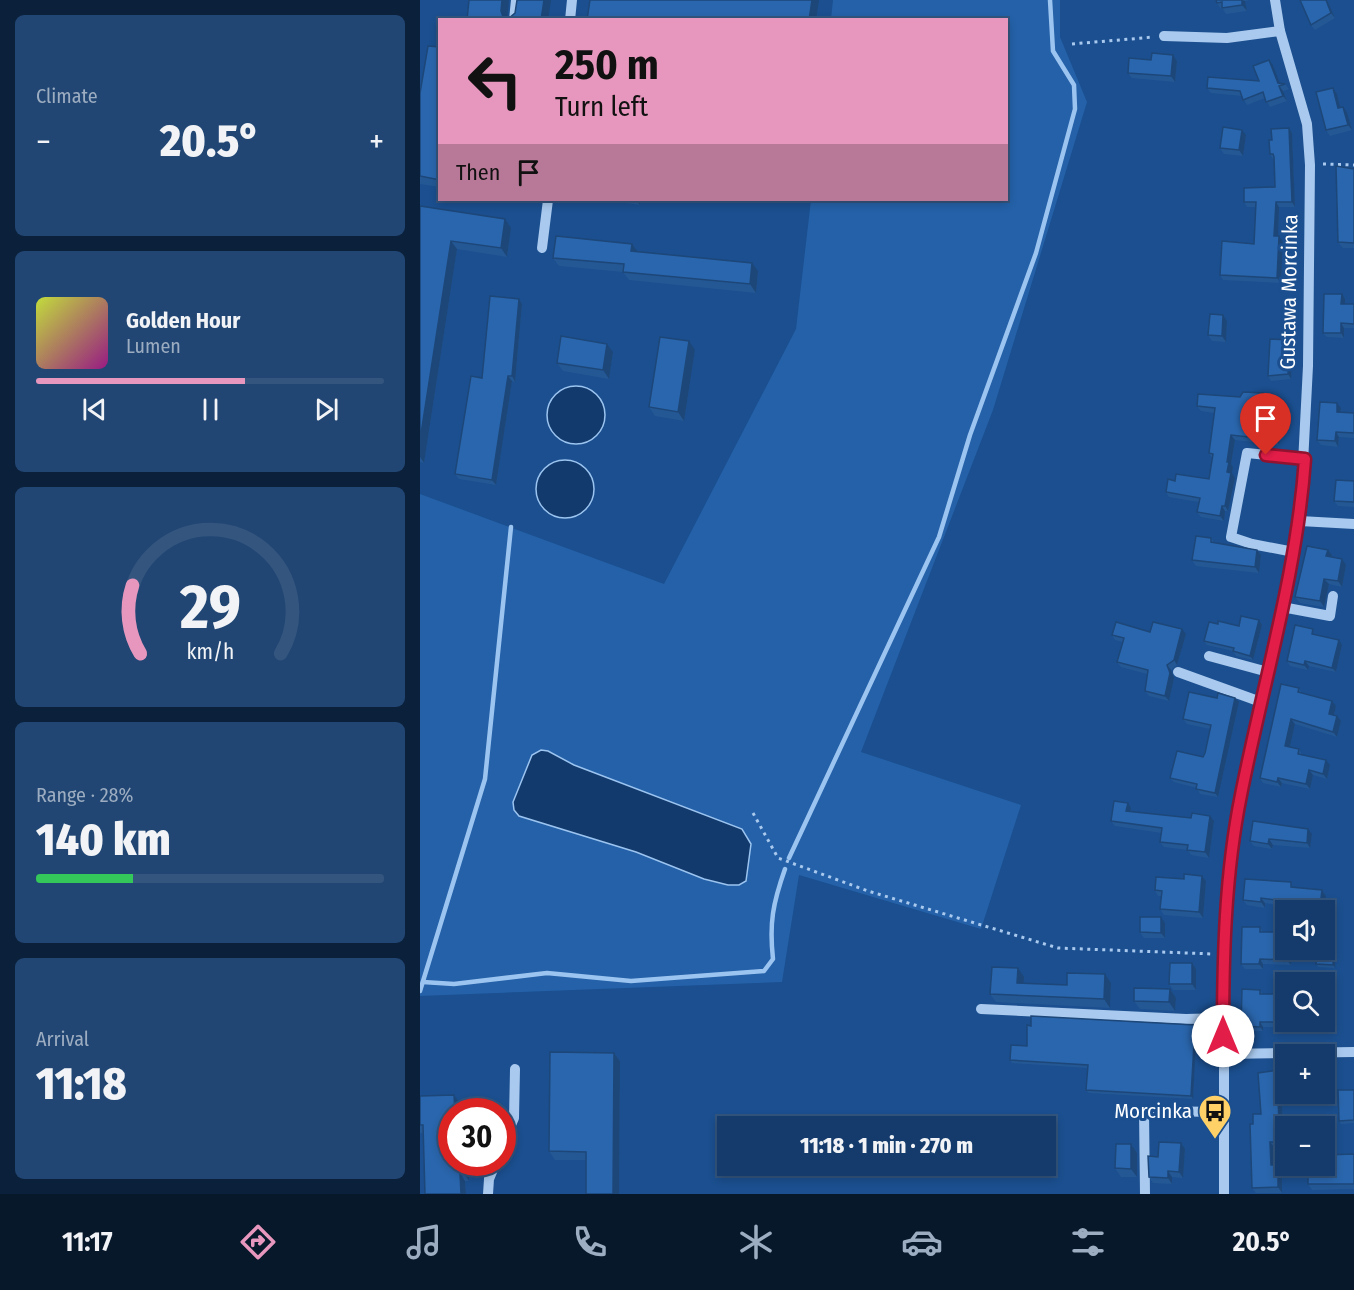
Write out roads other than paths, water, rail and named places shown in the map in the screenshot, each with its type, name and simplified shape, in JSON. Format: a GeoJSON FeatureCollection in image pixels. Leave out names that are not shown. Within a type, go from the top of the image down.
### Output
{"type":"FeatureCollection","features":[{"type":"Feature","properties":{"kind":"street"},"geometry":{"type":"LineString","coordinates":[[514,18],[516,0]]}},
{"type":"Feature","properties":{"kind":"street"},"geometry":{"type":"LineString","coordinates":[[570,18],[572,0]]}},
{"type":"Feature","properties":{"kind":"street","name":"Gustawa Morcinka"},"geometry":{"type":"LineString","coordinates":[[1224,1194],[1224,954],[1230,871],[1240,797],[1300,521],[1305,459],[1310,165],[1307,124],[1280,31],[1275,0]]}},
{"type":"Feature","properties":{"kind":"street"},"geometry":{"type":"LineString","coordinates":[[1164,36],[1227,38],[1280,31]]}},
{"type":"Feature","properties":{"kind":"street"},"geometry":{"type":"LineString","coordinates":[[542,248],[548,201]]}},
{"type":"Feature","properties":{"kind":"street"},"geometry":{"type":"LineString","coordinates":[[1294,552],[1231,537],[1246,453],[1305,459]]}},
{"type":"Feature","properties":{"kind":"street"},"geometry":{"type":"LineString","coordinates":[[1300,521],[1354,524]]}},
{"type":"Feature","properties":{"kind":"street"},"geometry":{"type":"LineString","coordinates":[[1282,608],[1330,616],[1333,596]]}},
{"type":"Feature","properties":{"kind":"street"},"geometry":{"type":"LineString","coordinates":[[1209,656],[1268,672]]}},
{"type":"Feature","properties":{"kind":"street"},"geometry":{"type":"LineString","coordinates":[[1178,672],[1261,702]]}},
{"type":"Feature","properties":{"kind":"street"},"geometry":{"type":"LineString","coordinates":[[981,1009],[1186,1020],[1223,1018]]}},
{"type":"Feature","properties":{"kind":"street"},"geometry":{"type":"LineString","coordinates":[[1223,1054],[1354,1052]]}},
{"type":"Feature","properties":{"kind":"street"},"geometry":{"type":"LineString","coordinates":[[514,1098],[515,1069]]}},
{"type":"Feature","properties":{"kind":"street"},"geometry":{"type":"LineString","coordinates":[[1144,1194],[1144,1111],[1224,1112]]}},
{"type":"Feature","properties":{"kind":"street"},"geometry":{"type":"LineString","coordinates":[[488,1194],[490,1176]]}},
{"type":"Feature","properties":{"kind":"waterway"},"geometry":{"type":"LineString","coordinates":[[789,858],[939,537],[970,435],[1036,253],[1075,109],[1074,85],[1053,51],[1050,0]]}},
{"type":"Feature","properties":{"kind":"waterway"},"geometry":{"type":"LineString","coordinates":[[420,991],[485,779],[511,527]]}},
{"type":"Feature","properties":{"kind":"waterway"},"geometry":{"type":"LineString","coordinates":[[423,982],[454,984],[547,973],[631,981],[764,971],[773,959],[773,913],[785,869]]}},
{"type":"Feature","properties":{"kind":"place","name":"Morcinka"},"geometry":{"type":"Point","coordinates":[1215,1140]}}]}
